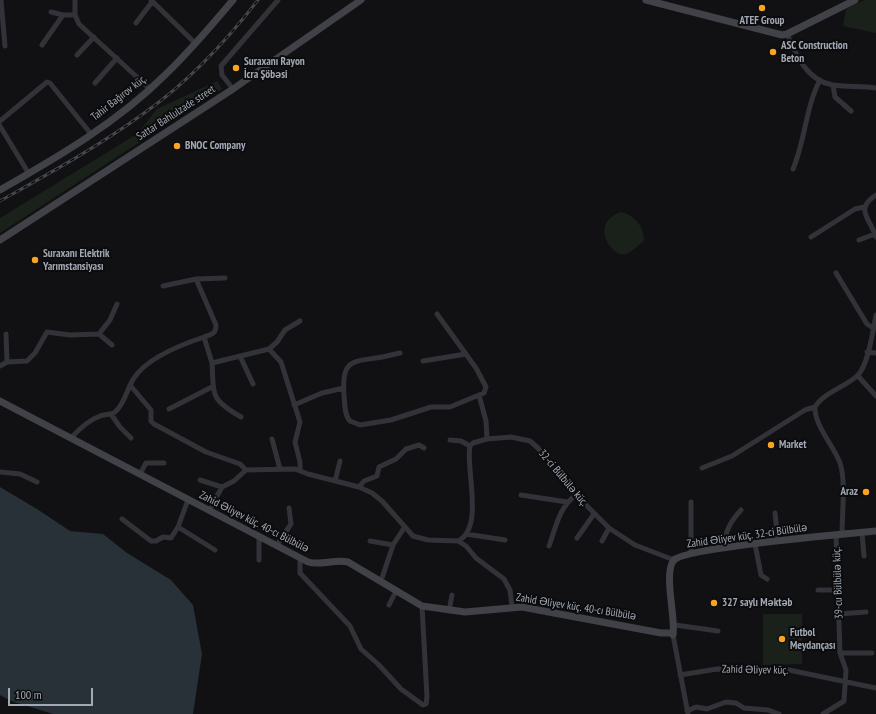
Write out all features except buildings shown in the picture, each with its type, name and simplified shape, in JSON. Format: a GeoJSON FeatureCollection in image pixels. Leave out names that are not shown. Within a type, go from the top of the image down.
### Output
{"type":"FeatureCollection","features":[{"type":"Feature","properties":{"kind":"street"},"geometry":{"type":"LineString","coordinates":[[1,0],[5,46]]}},
{"type":"Feature","properties":{"kind":"street"},"geometry":{"type":"LineString","coordinates":[[75,0],[75,15],[79,24],[150,89]]}},
{"type":"Feature","properties":{"kind":"street","name":"Tahir Bağırov küç."},"geometry":{"type":"LineString","coordinates":[[0,190],[91,134],[150,89],[196,44],[233,0]]}},
{"type":"Feature","properties":{"kind":"street"},"geometry":{"type":"LineString","coordinates":[[233,89],[222,75],[221,66],[278,0]]}},
{"type":"Feature","properties":{"kind":"street","name":"Sattar Bahlulzade street"},"geometry":{"type":"LineString","coordinates":[[0,240],[233,89],[360,0]]}},
{"type":"Feature","properties":{"kind":"street"},"geometry":{"type":"LineString","coordinates":[[646,0],[776,34],[787,34],[855,0]]}},
{"type":"Feature","properties":{"kind":"street"},"geometry":{"type":"LineString","coordinates":[[136,23],[152,1],[196,44]]}},
{"type":"Feature","properties":{"kind":"street"},"geometry":{"type":"LineString","coordinates":[[51,12],[63,15],[75,15]]}},
{"type":"Feature","properties":{"kind":"street"},"geometry":{"type":"LineString","coordinates":[[42,45],[63,15]]}},
{"type":"Feature","properties":{"kind":"street"},"geometry":{"type":"LineString","coordinates":[[787,34],[802,65],[820,80],[834,85],[876,88]]}},
{"type":"Feature","properties":{"kind":"street"},"geometry":{"type":"LineString","coordinates":[[77,55],[94,38]]}},
{"type":"Feature","properties":{"kind":"street"},"geometry":{"type":"LineString","coordinates":[[95,83],[117,58]]}},
{"type":"Feature","properties":{"kind":"street"},"geometry":{"type":"LineString","coordinates":[[793,169],[802,147],[814,94],[820,80]]}},
{"type":"Feature","properties":{"kind":"street"},"geometry":{"type":"LineString","coordinates":[[0,122],[47,82],[50,83],[91,134]]}},
{"type":"Feature","properties":{"kind":"street"},"geometry":{"type":"LineString","coordinates":[[834,85],[835,97],[851,111]]}},
{"type":"Feature","properties":{"kind":"street"},"geometry":{"type":"LineString","coordinates":[[0,126],[28,174]]}},
{"type":"Feature","properties":{"kind":"street"},"geometry":{"type":"LineString","coordinates":[[860,240],[876,236],[865,214],[864,207],[868,200],[876,195]]}},
{"type":"Feature","properties":{"kind":"street"},"geometry":{"type":"LineString","coordinates":[[811,238],[855,209],[864,207]]}},
{"type":"Feature","properties":{"kind":"street"},"geometry":{"type":"LineString","coordinates":[[836,273],[867,324],[873,328]]}},
{"type":"Feature","properties":{"kind":"street"},"geometry":{"type":"LineString","coordinates":[[163,286],[196,279],[225,278]]}},
{"type":"Feature","properties":{"kind":"street"},"geometry":{"type":"LineString","coordinates":[[71,438],[90,421],[104,415],[111,414],[120,406],[136,374],[171,349],[214,333],[216,330],[216,325],[196,279]]}},
{"type":"Feature","properties":{"kind":"street"},"geometry":{"type":"LineString","coordinates":[[99,334],[110,320],[117,304]]}},
{"type":"Feature","properties":{"kind":"street"},"geometry":{"type":"LineString","coordinates":[[400,353],[353,361],[345,372],[344,388],[348,419],[350,422],[360,425],[391,420],[431,407],[450,408],[484,393],[486,387],[476,368],[437,314]]}},
{"type":"Feature","properties":{"kind":"street"},"geometry":{"type":"LineString","coordinates":[[702,468],[732,456],[805,410],[815,407],[819,401],[858,376],[862,369],[876,315]]}},
{"type":"Feature","properties":{"kind":"street"},"geometry":{"type":"LineString","coordinates":[[212,363],[269,349],[277,342],[285,330],[300,321]]}},
{"type":"Feature","properties":{"kind":"street"},"geometry":{"type":"LineString","coordinates":[[0,366],[7,362],[27,361],[35,353],[47,332],[70,335],[99,334],[112,345]]}},
{"type":"Feature","properties":{"kind":"street"},"geometry":{"type":"LineString","coordinates":[[6,334],[7,362]]}},
{"type":"Feature","properties":{"kind":"street"},"geometry":{"type":"LineString","coordinates":[[204,337],[212,363],[212,387],[220,402],[228,410],[241,417]]}},
{"type":"Feature","properties":{"kind":"street"},"geometry":{"type":"LineString","coordinates":[[269,349],[281,362],[300,422],[295,442],[300,462],[300,471]]}},
{"type":"Feature","properties":{"kind":"street"},"geometry":{"type":"LineString","coordinates":[[867,352],[876,352]]}},
{"type":"Feature","properties":{"kind":"street"},"geometry":{"type":"LineString","coordinates":[[424,361],[466,354]]}},
{"type":"Feature","properties":{"kind":"street"},"geometry":{"type":"LineString","coordinates":[[240,356],[253,384]]}},
{"type":"Feature","properties":{"kind":"street"},"geometry":{"type":"LineString","coordinates":[[858,376],[876,396]]}},
{"type":"Feature","properties":{"kind":"street"},"geometry":{"type":"LineString","coordinates":[[130,385],[151,410],[151,421],[154,424],[206,452],[240,464],[246,470]]}},
{"type":"Feature","properties":{"kind":"street"},"geometry":{"type":"LineString","coordinates":[[169,409],[212,387]]}},
{"type":"Feature","properties":{"kind":"street"},"geometry":{"type":"LineString","coordinates":[[294,405],[322,393],[344,388]]}},
{"type":"Feature","properties":{"kind":"street"},"geometry":{"type":"LineString","coordinates":[[479,395],[486,421],[487,439]]}},
{"type":"Feature","properties":{"kind":"street","name":"Zahid Əliyev küç. 40-cı Bülbülə"},"geometry":{"type":"LineString","coordinates":[[1,403],[300,558],[314,563],[337,561],[348,562],[422,606],[449,611],[469,612],[512,607],[531,608],[661,633],[671,633],[673,635]]}},
{"type":"Feature","properties":{"kind":"street","name":"39-cu Bülbülə küç."},"geometry":{"type":"LineString","coordinates":[[815,407],[816,418],[837,456],[841,469],[838,590],[840,653],[846,670],[847,682],[844,702],[823,714]]}},
{"type":"Feature","properties":{"kind":"street"},"geometry":{"type":"LineString","coordinates":[[111,414],[131,438]]}},
{"type":"Feature","properties":{"kind":"street","name":"32-ci Bülbülə küç."},"geometry":{"type":"LineString","coordinates":[[470,446],[473,443],[487,439],[518,437],[530,441],[538,448],[576,495],[610,528],[635,545],[674,560]]}},
{"type":"Feature","properties":{"kind":"street"},"geometry":{"type":"LineString","coordinates":[[272,439],[280,469]]}},
{"type":"Feature","properties":{"kind":"street"},"geometry":{"type":"LineString","coordinates":[[209,510],[222,487],[234,481],[246,470],[289,468],[359,487],[372,493],[397,516],[404,528],[413,536],[448,542],[458,541],[466,534],[472,516],[470,446],[450,440]]}},
{"type":"Feature","properties":{"kind":"street"},"geometry":{"type":"LineString","coordinates":[[359,487],[364,481],[377,476],[379,467],[396,459],[406,449],[419,445],[424,448]]}},
{"type":"Feature","properties":{"kind":"street"},"geometry":{"type":"LineString","coordinates":[[335,481],[340,461]]}},
{"type":"Feature","properties":{"kind":"street"},"geometry":{"type":"LineString","coordinates":[[140,474],[146,463],[164,463]]}},
{"type":"Feature","properties":{"kind":"street"},"geometry":{"type":"LineString","coordinates":[[0,472],[20,474],[37,482]]}},
{"type":"Feature","properties":{"kind":"street"},"geometry":{"type":"LineString","coordinates":[[200,480],[222,487]]}},
{"type":"Feature","properties":{"kind":"street"},"geometry":{"type":"LineString","coordinates":[[521,495],[567,502]]}},
{"type":"Feature","properties":{"kind":"street"},"geometry":{"type":"LineString","coordinates":[[549,546],[561,512],[567,502],[576,495]]}},
{"type":"Feature","properties":{"kind":"street"},"geometry":{"type":"LineString","coordinates":[[122,519],[153,541],[163,537],[171,538],[178,527],[188,500]]}},
{"type":"Feature","properties":{"kind":"street"},"geometry":{"type":"LineString","coordinates":[[691,502],[691,554]]}},
{"type":"Feature","properties":{"kind":"street"},"geometry":{"type":"LineString","coordinates":[[277,545],[291,524],[288,508]]}},
{"type":"Feature","properties":{"kind":"street"},"geometry":{"type":"LineString","coordinates":[[724,548],[726,530],[741,510]]}},
{"type":"Feature","properties":{"kind":"street"},"geometry":{"type":"LineString","coordinates":[[775,513],[778,541]]}},
{"type":"Feature","properties":{"kind":"street"},"geometry":{"type":"LineString","coordinates":[[577,538],[594,514]]}},
{"type":"Feature","properties":{"kind":"street"},"geometry":{"type":"LineString","coordinates":[[178,527],[215,550]]}},
{"type":"Feature","properties":{"kind":"street"},"geometry":{"type":"LineString","coordinates":[[381,581],[393,545],[404,528]]}},
{"type":"Feature","properties":{"kind":"street"},"geometry":{"type":"LineString","coordinates":[[602,541],[610,528]]}},
{"type":"Feature","properties":{"kind":"street","name":"Zahid Əliyev küç. 32-ci Bülbülə"},"geometry":{"type":"LineString","coordinates":[[674,560],[691,554],[724,548],[876,531]]}},
{"type":"Feature","properties":{"kind":"street"},"geometry":{"type":"LineString","coordinates":[[862,532],[864,556]]}},
{"type":"Feature","properties":{"kind":"street"},"geometry":{"type":"LineString","coordinates":[[466,534],[505,540]]}},
{"type":"Feature","properties":{"kind":"street"},"geometry":{"type":"LineString","coordinates":[[259,536],[259,560]]}},
{"type":"Feature","properties":{"kind":"street"},"geometry":{"type":"LineString","coordinates":[[370,541],[393,545]]}},
{"type":"Feature","properties":{"kind":"street"},"geometry":{"type":"LineString","coordinates":[[458,541],[476,558],[504,579],[510,590],[512,607]]}},
{"type":"Feature","properties":{"kind":"street"},"geometry":{"type":"LineString","coordinates":[[755,544],[761,575],[767,579]]}},
{"type":"Feature","properties":{"kind":"street"},"geometry":{"type":"LineString","coordinates":[[300,558],[300,572],[350,626],[361,649],[378,664],[401,689],[423,705],[426,704],[427,697],[422,606]]}},
{"type":"Feature","properties":{"kind":"street"},"geometry":{"type":"LineString","coordinates":[[674,560],[670,568],[669,576],[675,625],[673,635],[688,712],[696,707],[707,709],[726,702],[736,703],[744,708],[779,714]]}},
{"type":"Feature","properties":{"kind":"street"},"geometry":{"type":"LineString","coordinates":[[389,605],[396,590]]}},
{"type":"Feature","properties":{"kind":"street"},"geometry":{"type":"LineString","coordinates":[[818,590],[838,590]]}},
{"type":"Feature","properties":{"kind":"street"},"geometry":{"type":"LineString","coordinates":[[449,611],[452,595]]}},
{"type":"Feature","properties":{"kind":"street"},"geometry":{"type":"LineString","coordinates":[[839,614],[866,612]]}},
{"type":"Feature","properties":{"kind":"street"},"geometry":{"type":"LineString","coordinates":[[675,625],[718,631]]}},
{"type":"Feature","properties":{"kind":"street"},"geometry":{"type":"LineString","coordinates":[[840,653],[872,653]]}},
{"type":"Feature","properties":{"kind":"street","name":"Zahid Əliyev küç."},"geometry":{"type":"LineString","coordinates":[[680,675],[717,669],[789,670],[876,688]]}},
{"type":"Feature","properties":{"kind":"shaded area"},"geometry":{"type":"Polygon","coordinates":[[[864,0],[876,0],[876,33],[843,26],[846,9],[864,0]]]}},
{"type":"Feature","properties":{"kind":"shaded area"},"geometry":{"type":"Polygon","coordinates":[[[217,81],[222,89],[171,120],[164,117],[147,129],[149,136],[0,233],[0,218],[137,134],[157,109],[217,81]]]}},
{"type":"Feature","properties":{"kind":"shaded area"},"geometry":{"type":"Polygon","coordinates":[[[621,212],[638,222],[644,236],[644,241],[631,252],[626,254],[621,254],[615,251],[610,246],[604,232],[606,224],[611,217],[621,212]]]}},
{"type":"Feature","properties":{"kind":"shaded area"},"geometry":{"type":"Polygon","coordinates":[[[0,487],[70,531],[103,534],[127,553],[171,580],[193,605],[202,654],[193,714],[53,714],[11,701],[0,695],[0,487]]]}},
{"type":"Feature","properties":{"kind":"shaded area","name":"Futbol Meydançası"},"geometry":{"type":"Polygon","coordinates":[[[763,614],[802,614],[802,664],[763,665],[763,614]]]}},
{"type":"Feature","properties":{"kind":"railway"},"geometry":{"type":"LineString","coordinates":[[0,201],[93,147],[163,99],[178,87],[207,59],[258,0]]}},
{"type":"Feature","properties":{"kind":"place","name":"ATEF Group"},"geometry":{"type":"Point","coordinates":[762,8]}},
{"type":"Feature","properties":{"kind":"place","name":"ASC Construction Beton"},"geometry":{"type":"Point","coordinates":[773,52]}},
{"type":"Feature","properties":{"kind":"place","name":"Suraxanı Rayon İcra Şöbəsi"},"geometry":{"type":"Point","coordinates":[236,68]}},
{"type":"Feature","properties":{"kind":"place","name":"BNOC Company"},"geometry":{"type":"Point","coordinates":[177,146]}},
{"type":"Feature","properties":{"kind":"place","name":"Suraxanı Elektrik Yarımstansiyası"},"geometry":{"type":"Point","coordinates":[35,260]}},
{"type":"Feature","properties":{"kind":"place","name":"Market"},"geometry":{"type":"Point","coordinates":[771,445]}},
{"type":"Feature","properties":{"kind":"place","name":"Araz"},"geometry":{"type":"Point","coordinates":[866,492]}},
{"type":"Feature","properties":{"kind":"place","name":"327 saylı Məktəb"},"geometry":{"type":"Point","coordinates":[714,603]}},
{"type":"Feature","properties":{"kind":"place","name":"Futbol Meydançası"},"geometry":{"type":"Point","coordinates":[782,639]}}]}
